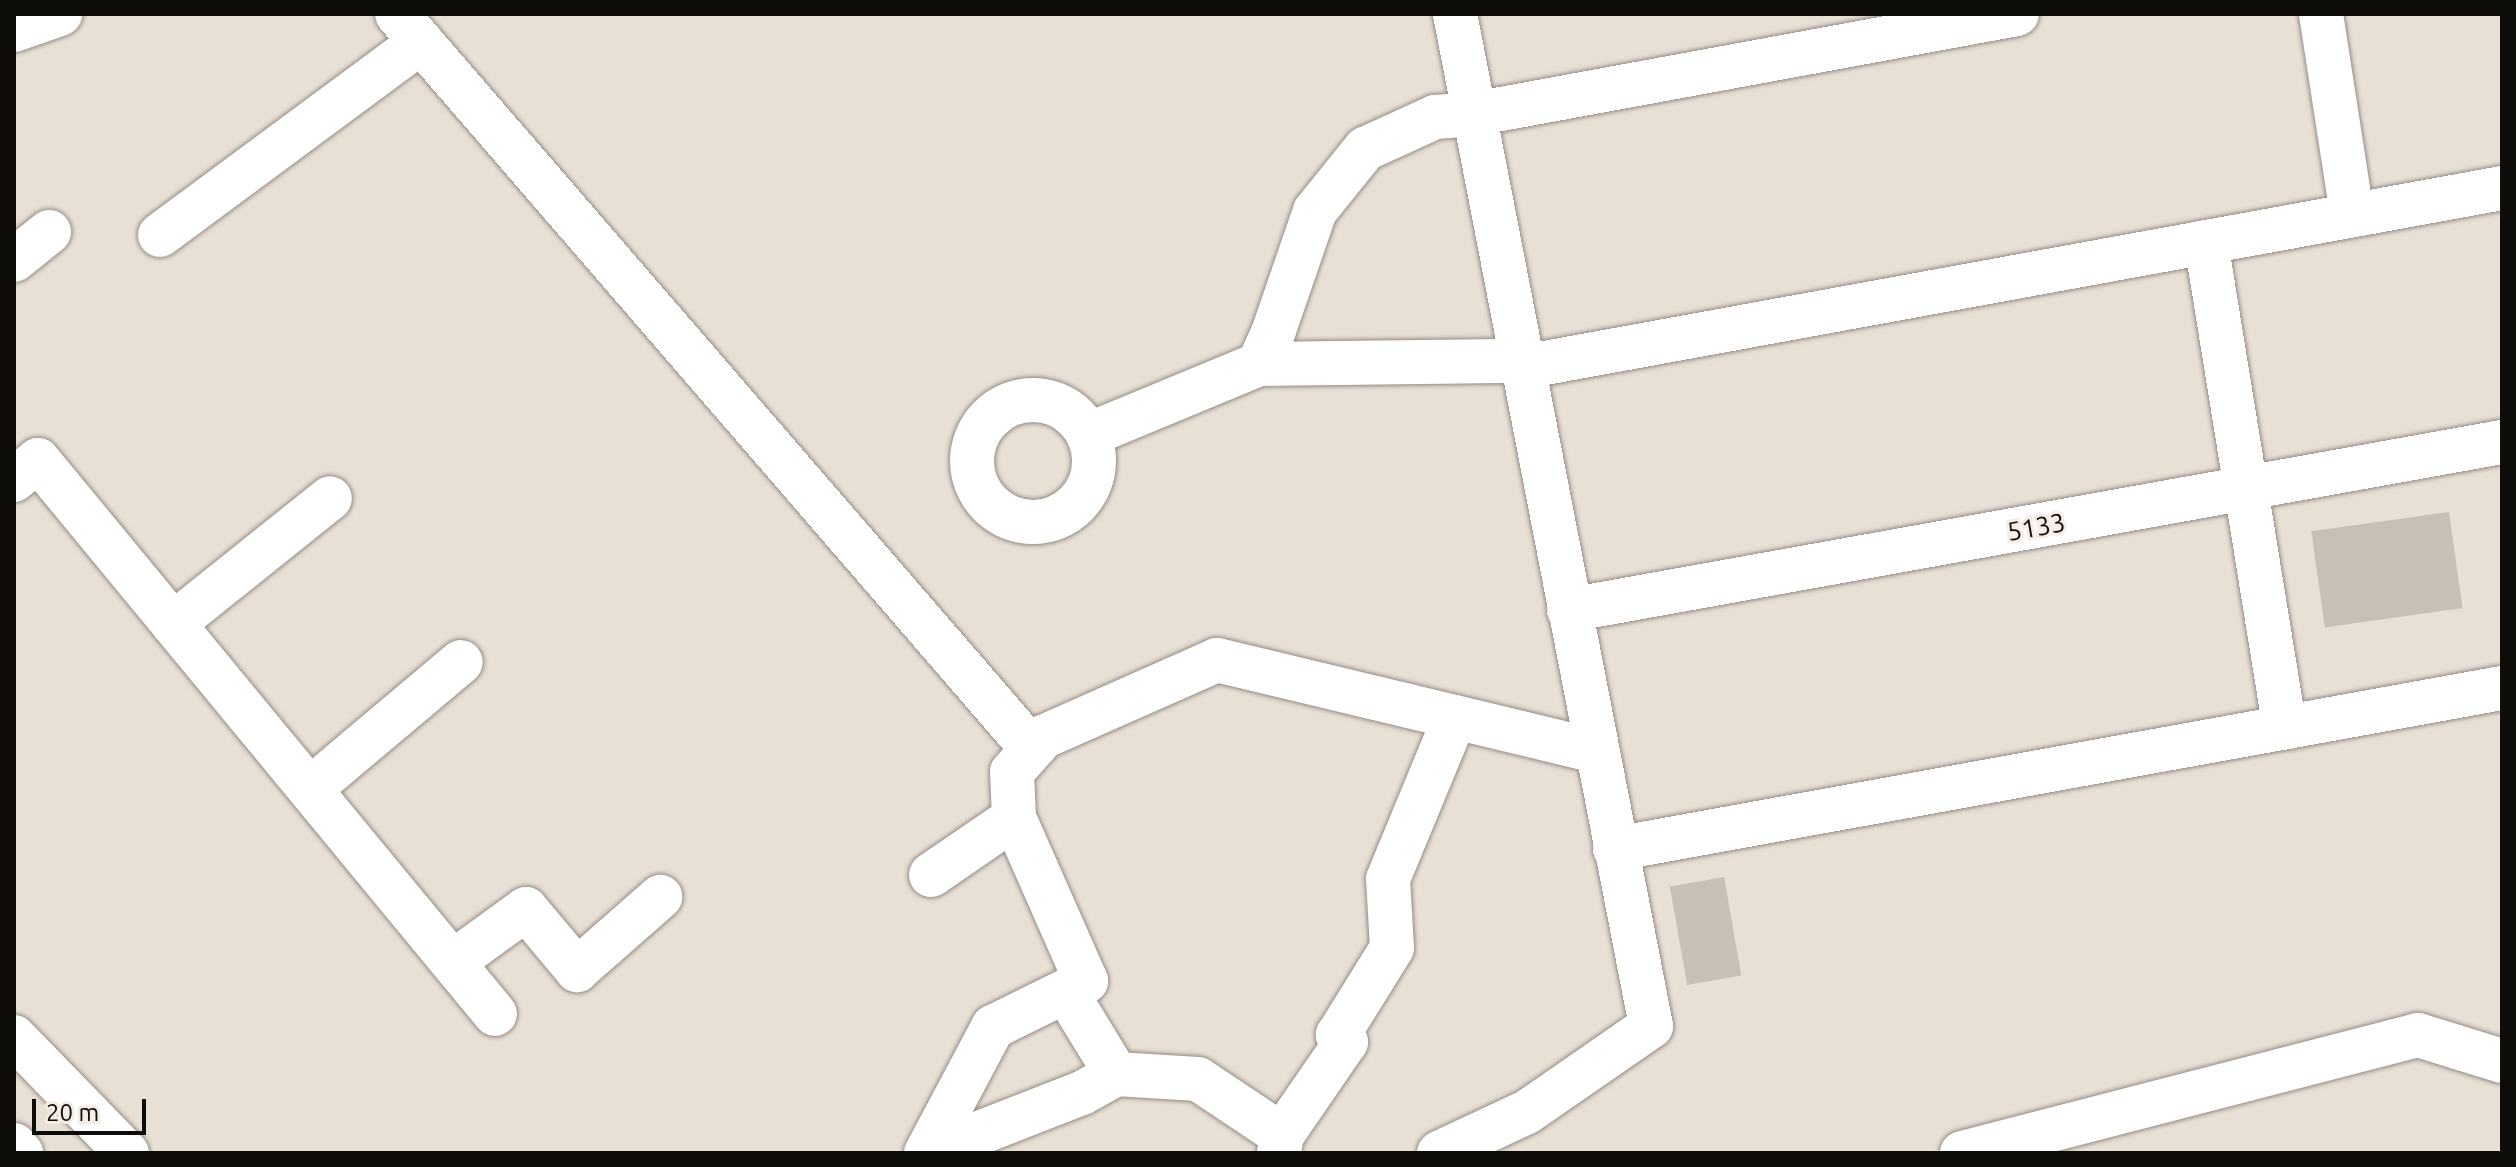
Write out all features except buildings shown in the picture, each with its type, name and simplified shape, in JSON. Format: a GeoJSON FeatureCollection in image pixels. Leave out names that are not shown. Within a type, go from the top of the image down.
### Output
{"type":"FeatureCollection","features":[{"type":"Feature","properties":{"kind":"street"},"geometry":{"type":"LineString","coordinates":[[14,30],[60,14]]}},
{"type":"Feature","properties":{"kind":"street"},"geometry":{"type":"LineString","coordinates":[[1439,1153],[1527,1112],[1651,1026],[1455,14]]}},
{"type":"Feature","properties":{"kind":"street"},"geometry":{"type":"LineString","coordinates":[[1259,364],[1315,211],[1365,149],[1435,117],[1474,114],[2017,14]]}},
{"type":"Feature","properties":{"kind":"street"},"geometry":{"type":"LineString","coordinates":[[2321,14],[2352,215]]}},
{"type":"Feature","properties":{"kind":"street"},"geometry":{"type":"LineString","coordinates":[[160,235],[409,28],[1032,749]]}},
{"type":"Feature","properties":{"kind":"street"},"geometry":{"type":"LineString","coordinates":[[1088,435],[1110,423],[1259,364],[1522,364],[2502,188]]}},
{"type":"Feature","properties":{"kind":"street"},"geometry":{"type":"LineString","coordinates":[[14,260],[49,232]]}},
{"type":"Feature","properties":{"kind":"street"},"geometry":{"type":"LineString","coordinates":[[2206,242],[2285,728]]}},
{"type":"Feature","properties":{"kind":"street","name":"5133"},"geometry":{"type":"LineString","coordinates":[[1569,610],[2502,442]]}},
{"type":"Feature","properties":{"kind":"street"},"geometry":{"type":"LineString","coordinates":[[14,480],[38,460],[495,1014]]}},
{"type":"Feature","properties":{"kind":"street"},"geometry":{"type":"LineString","coordinates":[[173,624],[330,498]]}},
{"type":"Feature","properties":{"kind":"street"},"geometry":{"type":"LineString","coordinates":[[927,1153],[993,1027],[1086,981],[1014,818],[1012,772],[1043,737],[1217,660],[1596,751]]}},
{"type":"Feature","properties":{"kind":"street"},"geometry":{"type":"LineString","coordinates":[[310,789],[461,662]]}},
{"type":"Feature","properties":{"kind":"street"},"geometry":{"type":"LineString","coordinates":[[1615,849],[2502,688]]}},
{"type":"Feature","properties":{"kind":"street"},"geometry":{"type":"LineString","coordinates":[[927,1153],[1082,1093],[1116,1074],[1198,1079],[1281,1144],[1346,1042],[1338,1035],[1392,948],[1388,879],[1455,717]]}},
{"type":"Feature","properties":{"kind":"street"},"geometry":{"type":"LineString","coordinates":[[931,875],[1014,818]]}},
{"type":"Feature","properties":{"kind":"street"},"geometry":{"type":"LineString","coordinates":[[453,962],[526,909],[577,970],[660,897]]}},
{"type":"Feature","properties":{"kind":"street"},"geometry":{"type":"LineString","coordinates":[[1066,992],[1116,1074]]}},
{"type":"Feature","properties":{"kind":"street"},"geometry":{"type":"LineString","coordinates":[[1962,1153],[2418,1035],[2502,1061]]}},
{"type":"Feature","properties":{"kind":"street"},"geometry":{"type":"LineString","coordinates":[[14,1037],[127,1153]]}},
{"type":"Feature","properties":{"kind":"street"},"geometry":{"type":"LineString","coordinates":[[14,1145],[21,1153]]}}]}
